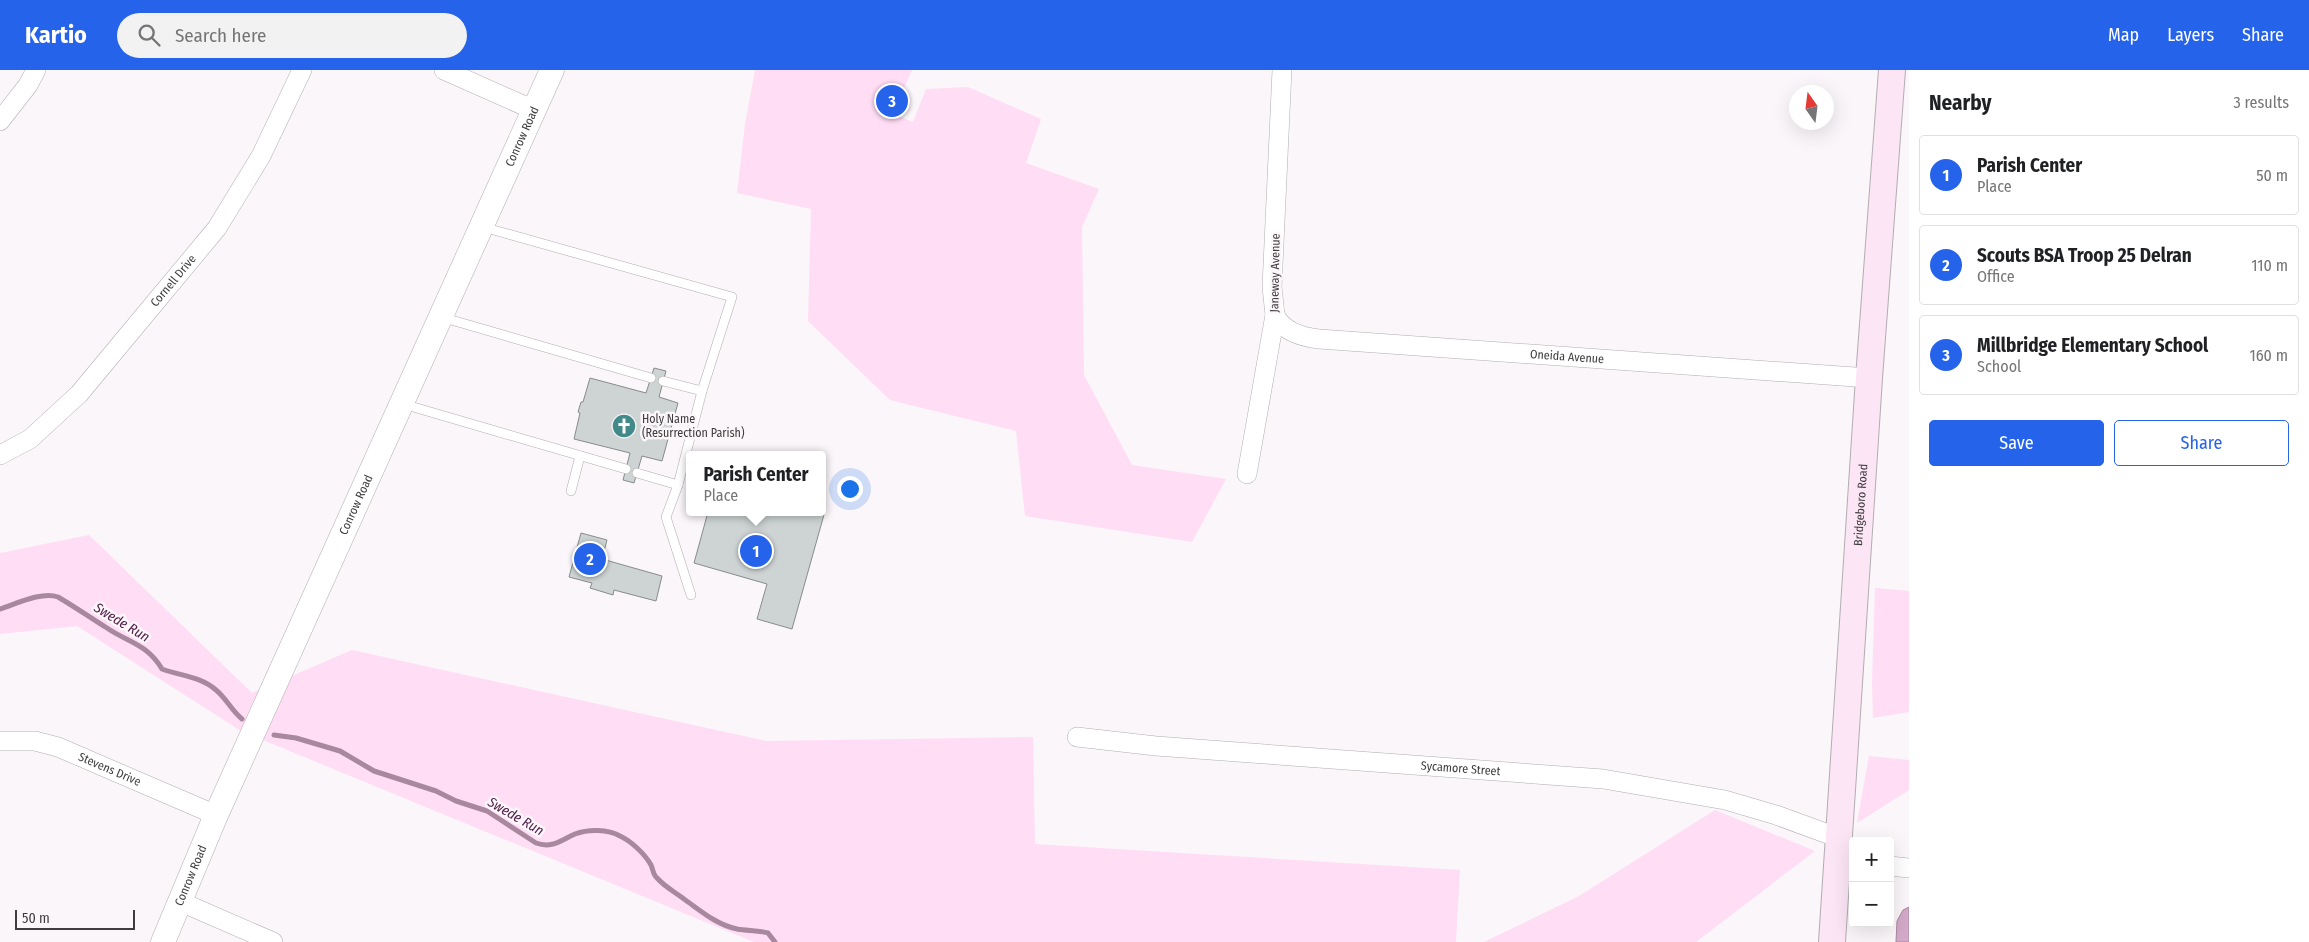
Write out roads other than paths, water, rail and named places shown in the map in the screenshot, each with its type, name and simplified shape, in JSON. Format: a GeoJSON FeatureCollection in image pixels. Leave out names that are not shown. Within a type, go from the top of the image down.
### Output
{"type":"FeatureCollection","features":[{"type":"Feature","properties":{"kind":"main road","name":"Bridgeboro Road"},"geometry":{"type":"LineString","coordinates":[[1832,942],[1843,854],[1869,378],[1892,70]]}},
{"type":"Feature","properties":{"kind":"street"},"geometry":{"type":"LineString","coordinates":[[0,121],[28,85],[36,70]]}},
{"type":"Feature","properties":{"kind":"street","name":"Cornell Drive"},"geometry":{"type":"LineString","coordinates":[[0,455],[30,439],[79,394],[217,228],[261,156],[302,70]]}},
{"type":"Feature","properties":{"kind":"street"},"geometry":{"type":"LineString","coordinates":[[444,70],[534,110]]}},
{"type":"Feature","properties":{"kind":"street","name":"Conrow Road"},"geometry":{"type":"LineString","coordinates":[[163,942],[216,815],[552,70]]}},
{"type":"Feature","properties":{"kind":"street","name":"Janeway Avenue"},"geometry":{"type":"LineString","coordinates":[[1247,474],[1274,315],[1272,287],[1282,70]]}},
{"type":"Feature","properties":{"kind":"street","name":"Oneida Avenue"},"geometry":{"type":"LineString","coordinates":[[1274,315],[1285,328],[1304,337],[1319,339],[1869,378]]}},
{"type":"Feature","properties":{"kind":"street","name":"Sycamore Street"},"geometry":{"type":"LineString","coordinates":[[1076,737],[1156,746],[1602,779],[1725,800],[1776,814],[1843,854]]}},
{"type":"Feature","properties":{"kind":"street","name":"Stevens Drive"},"geometry":{"type":"LineString","coordinates":[[0,741],[35,741],[58,747],[216,815]]}},
{"type":"Feature","properties":{"kind":"street"},"geometry":{"type":"LineString","coordinates":[[1894,866],[1909,868]]}},
{"type":"Feature","properties":{"kind":"street"},"geometry":{"type":"LineString","coordinates":[[181,902],[272,942]]}},
{"type":"Feature","properties":{"kind":"lane"},"geometry":{"type":"LineString","coordinates":[[481,226],[732,296],[702,391],[687,451]]}},
{"type":"Feature","properties":{"kind":"lane"},"geometry":{"type":"LineString","coordinates":[[440,317],[651,378]]}},
{"type":"Feature","properties":{"kind":"lane"},"geometry":{"type":"LineString","coordinates":[[663,382],[702,391]]}},
{"type":"Feature","properties":{"kind":"lane"},"geometry":{"type":"LineString","coordinates":[[402,403],[626,469]]}},
{"type":"Feature","properties":{"kind":"lane"},"geometry":{"type":"LineString","coordinates":[[686,453],[678,484],[666,517],[691,595]]}},
{"type":"Feature","properties":{"kind":"lane"},"geometry":{"type":"LineString","coordinates":[[572,492],[580,456]]}},
{"type":"Feature","properties":{"kind":"lane"},"geometry":{"type":"LineString","coordinates":[[637,473],[678,484]]}},
{"type":"Feature","properties":{"kind":"waterway","name":"Swede Run"},"geometry":{"type":"LineString","coordinates":[[0,609],[37,597],[58,597],[144,649],[162,669],[197,679],[210,685],[220,693],[242,719]]}},
{"type":"Feature","properties":{"kind":"waterway","name":"Swede Run"},"geometry":{"type":"LineString","coordinates":[[274,735],[296,738],[340,751],[374,771],[436,791],[456,801],[487,811],[542,845],[552,844],[586,831],[604,831],[615,834],[629,841],[641,852],[660,881],[703,913],[730,927],[768,933],[775,942]]}},
{"type":"Feature","properties":{"kind":"place","name":"Millbridge Elementary School"},"geometry":{"type":"Point","coordinates":[892,101]}},
{"type":"Feature","properties":{"kind":"place","name":"Holy Name (Resurrection Parish)"},"geometry":{"type":"Point","coordinates":[624,426]}},
{"type":"Feature","properties":{"kind":"place","name":"Parish Center"},"geometry":{"type":"Point","coordinates":[756,551]}},
{"type":"Feature","properties":{"kind":"place","name":"Scouts BSA Troop 25 Delran"},"geometry":{"type":"Point","coordinates":[590,559]}}]}
